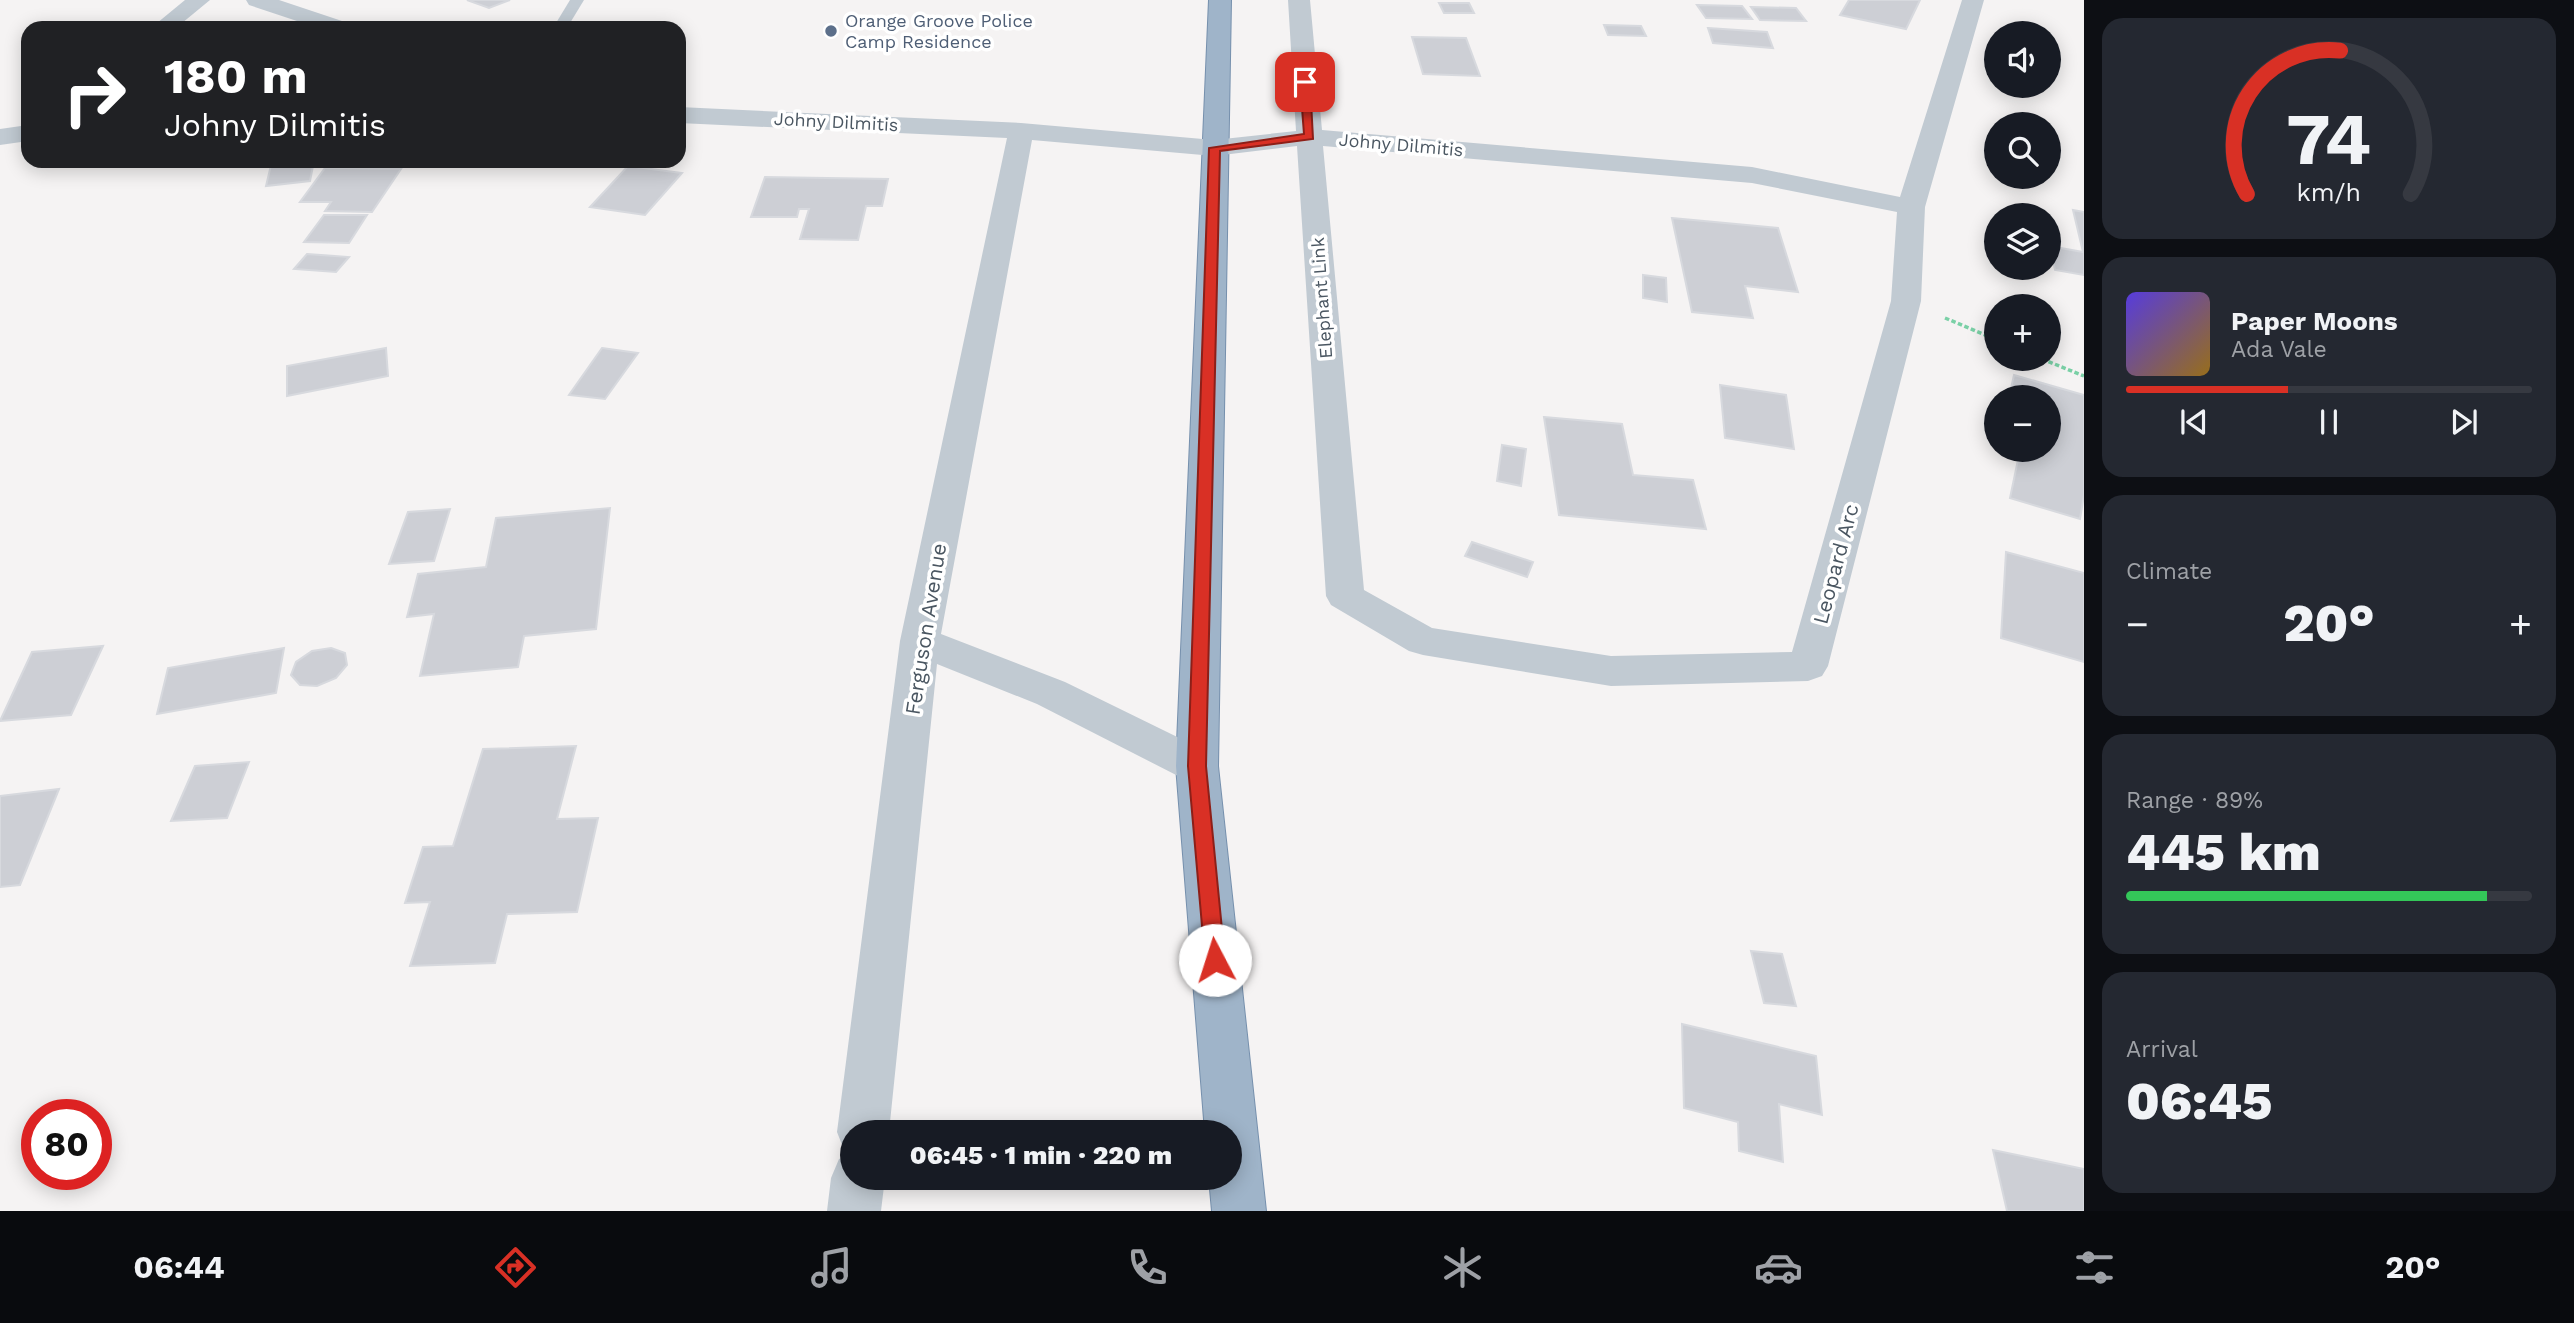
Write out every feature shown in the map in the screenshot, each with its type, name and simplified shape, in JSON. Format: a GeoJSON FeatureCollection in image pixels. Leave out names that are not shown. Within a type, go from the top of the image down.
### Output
{"type":"FeatureCollection","features":[{"type":"Feature","properties":{"kind":"highway"},"geometry":{"type":"LineString","coordinates":[[1220,0],[1197,766],[1239,1211]]}},
{"type":"Feature","properties":{"kind":"street"},"geometry":{"type":"LineString","coordinates":[[171,21],[199,0]]}},
{"type":"Feature","properties":{"kind":"street"},"geometry":{"type":"LineString","coordinates":[[257,0],[319,21]]}},
{"type":"Feature","properties":{"kind":"street","name":"Elephant Link"},"geometry":{"type":"LineString","coordinates":[[1299,0],[1345,596]]}},
{"type":"Feature","properties":{"kind":"street","name":"Leopard Arc"},"geometry":{"type":"LineString","coordinates":[[1345,596],[1423,640],[1611,671],[1808,666],[1906,301],[1911,208],[1973,0]]}},
{"type":"Feature","properties":{"kind":"street","name":"Johny Dilmitis"},"geometry":{"type":"LineString","coordinates":[[686,115],[1021,131],[1214,148],[1309,137],[1752,175],[1911,208]]}},
{"type":"Feature","properties":{"kind":"street","name":"Ferguson Avenue"},"geometry":{"type":"LineString","coordinates":[[864,1120],[920,642],[1021,131]]}},
{"type":"Feature","properties":{"kind":"street"},"geometry":{"type":"LineString","coordinates":[[0,137],[21,133]]}},
{"type":"Feature","properties":{"kind":"street"},"geometry":{"type":"LineString","coordinates":[[920,642],[1051,693],[1197,766]]}},
{"type":"Feature","properties":{"kind":"street"},"geometry":{"type":"LineString","coordinates":[[854,1211],[857,1190]]}},
{"type":"Feature","properties":{"kind":"lane"},"geometry":{"type":"LineString","coordinates":[[564,21],[577,0]]}},
{"type":"Feature","properties":{"kind":"path"},"geometry":{"type":"LineString","coordinates":[[1906,301],[1984,334]]}},
{"type":"Feature","properties":{"kind":"path"},"geometry":{"type":"LineString","coordinates":[[2061,367],[2084,376]]}},
{"type":"Feature","properties":{"kind":"building"},"geometry":{"type":"Polygon","coordinates":[[[467,0],[510,0],[489,8],[467,0]]]}},
{"type":"Feature","properties":{"kind":"building"},"geometry":{"type":"Polygon","coordinates":[[[1849,0],[1920,0],[1906,29],[1840,15],[1849,0]]]}},
{"type":"Feature","properties":{"kind":"building"},"geometry":{"type":"Polygon","coordinates":[[[1439,3],[1469,3],[1474,13],[1444,13],[1439,3]]]}},
{"type":"Feature","properties":{"kind":"building"},"geometry":{"type":"Polygon","coordinates":[[[1697,5],[1742,6],[1752,19],[1706,18],[1697,5]]]}},
{"type":"Feature","properties":{"kind":"building"},"geometry":{"type":"Polygon","coordinates":[[[1751,7],[1796,8],[1806,21],[1760,20],[1751,7]]]}},
{"type":"Feature","properties":{"kind":"building"},"geometry":{"type":"Polygon","coordinates":[[[1604,25],[1641,26],[1646,36],[1608,35],[1604,25]]]}},
{"type":"Feature","properties":{"kind":"building"},"geometry":{"type":"Polygon","coordinates":[[[1708,28],[1767,32],[1773,48],[1713,43],[1708,28]]]}},
{"type":"Feature","properties":{"kind":"building"},"geometry":{"type":"Polygon","coordinates":[[[1412,37],[1466,38],[1480,76],[1423,74],[1412,37]]]}},
{"type":"Feature","properties":{"kind":"building"},"geometry":{"type":"Polygon","coordinates":[[[270,168],[313,168],[310,181],[266,186],[270,168]]]}},
{"type":"Feature","properties":{"kind":"building"},"geometry":{"type":"Polygon","coordinates":[[[325,168],[401,169],[372,212],[325,211],[331,202],[300,202],[325,168]]]}},
{"type":"Feature","properties":{"kind":"building"},"geometry":{"type":"Polygon","coordinates":[[[626,168],[682,173],[645,215],[590,207],[626,168]]]}},
{"type":"Feature","properties":{"kind":"building"},"geometry":{"type":"Polygon","coordinates":[[[765,177],[888,179],[882,206],[866,206],[858,240],[800,239],[809,209],[799,209],[797,217],[751,217],[765,177]]]}},
{"type":"Feature","properties":{"kind":"building"},"geometry":{"type":"Polygon","coordinates":[[[2073,210],[2084,212],[2084,275],[2061,271],[2061,248],[2083,252],[2073,210]]]}},
{"type":"Feature","properties":{"kind":"building"},"geometry":{"type":"Polygon","coordinates":[[[324,215],[367,215],[349,243],[304,242],[324,215]]]}},
{"type":"Feature","properties":{"kind":"building"},"geometry":{"type":"Polygon","coordinates":[[[1672,218],[1778,228],[1798,292],[1745,286],[1753,318],[1692,312],[1672,218]]]}},
{"type":"Feature","properties":{"kind":"building"},"geometry":{"type":"Polygon","coordinates":[[[307,254],[349,257],[336,272],[294,269],[307,254]]]}},
{"type":"Feature","properties":{"kind":"building"},"geometry":{"type":"Polygon","coordinates":[[[1643,275],[1666,278],[1667,302],[1643,298],[1643,275]]]}},
{"type":"Feature","properties":{"kind":"building"},"geometry":{"type":"Polygon","coordinates":[[[386,348],[388,376],[287,396],[287,366],[386,348]]]}},
{"type":"Feature","properties":{"kind":"building"},"geometry":{"type":"Polygon","coordinates":[[[602,348],[638,353],[605,399],[569,395],[602,348]]]}},
{"type":"Feature","properties":{"kind":"building"},"geometry":{"type":"Polygon","coordinates":[[[2014,375],[2049,385],[2012,385],[2014,375]]]}},
{"type":"Feature","properties":{"kind":"building"},"geometry":{"type":"Polygon","coordinates":[[[1720,385],[1786,395],[1794,449],[1725,438],[1720,385]]]}},
{"type":"Feature","properties":{"kind":"building"},"geometry":{"type":"Polygon","coordinates":[[[2061,388],[2084,395],[2084,495],[2080,519],[2010,498],[2018,462],[2061,462],[2061,388]]]}},
{"type":"Feature","properties":{"kind":"building"},"geometry":{"type":"Polygon","coordinates":[[[1544,417],[1622,424],[1633,475],[1693,480],[1706,529],[1559,515],[1544,417]]]}},
{"type":"Feature","properties":{"kind":"building"},"geometry":{"type":"Polygon","coordinates":[[[1502,445],[1526,449],[1521,486],[1497,481],[1502,445]]]}},
{"type":"Feature","properties":{"kind":"building"},"geometry":{"type":"Polygon","coordinates":[[[610,508],[596,629],[524,636],[518,667],[420,676],[434,614],[407,617],[418,574],[486,567],[496,518],[610,508]]]}},
{"type":"Feature","properties":{"kind":"building"},"geometry":{"type":"Polygon","coordinates":[[[450,509],[434,561],[389,564],[408,512],[450,509]]]}},
{"type":"Feature","properties":{"kind":"building"},"geometry":{"type":"Polygon","coordinates":[[[1472,542],[1533,562],[1527,577],[1465,556],[1472,542]]]}},
{"type":"Feature","properties":{"kind":"building"},"geometry":{"type":"Polygon","coordinates":[[[2006,552],[2084,573],[2084,662],[2001,638],[2006,552]]]}},
{"type":"Feature","properties":{"kind":"building"},"geometry":{"type":"Polygon","coordinates":[[[103,646],[71,715],[0,721],[32,652],[103,646]]]}},
{"type":"Feature","properties":{"kind":"building"},"geometry":{"type":"Polygon","coordinates":[[[284,648],[276,693],[157,714],[168,668],[284,648]]]}},
{"type":"Feature","properties":{"kind":"building"},"geometry":{"type":"Polygon","coordinates":[[[331,648],[345,653],[347,665],[336,678],[317,686],[300,685],[291,675],[296,662],[312,651],[331,648]]]}},
{"type":"Feature","properties":{"kind":"building"},"geometry":{"type":"Polygon","coordinates":[[[576,746],[557,819],[598,818],[577,912],[507,914],[495,963],[410,966],[430,902],[405,903],[423,847],[453,846],[483,749],[576,746]]]}},
{"type":"Feature","properties":{"kind":"building"},"geometry":{"type":"Polygon","coordinates":[[[249,762],[227,818],[171,821],[195,766],[249,762]]]}},
{"type":"Feature","properties":{"kind":"building"},"geometry":{"type":"Polygon","coordinates":[[[59,789],[20,885],[0,887],[0,796],[59,789]]]}},
{"type":"Feature","properties":{"kind":"building"},"geometry":{"type":"Polygon","coordinates":[[[1751,951],[1782,954],[1796,1006],[1764,1003],[1751,951]]]}},
{"type":"Feature","properties":{"kind":"building"},"geometry":{"type":"Polygon","coordinates":[[[1682,1024],[1816,1056],[1822,1115],[1779,1104],[1783,1162],[1739,1151],[1738,1122],[1684,1108],[1682,1024]]]}},
{"type":"Feature","properties":{"kind":"building"},"geometry":{"type":"Polygon","coordinates":[[[1993,1150],[2084,1169],[2084,1211],[2007,1211],[1993,1150]]]}},
{"type":"Feature","properties":{"kind":"place","name":"Orange Groove Police Camp Residence"},"geometry":{"type":"Point","coordinates":[831,31]}},
{"type":"Feature","properties":{"kind":"route"},"geometry":{"type":"LineString","coordinates":[[1215,960],[1197,766],[1214,148],[1309,137],[1305,82]]}}]}
